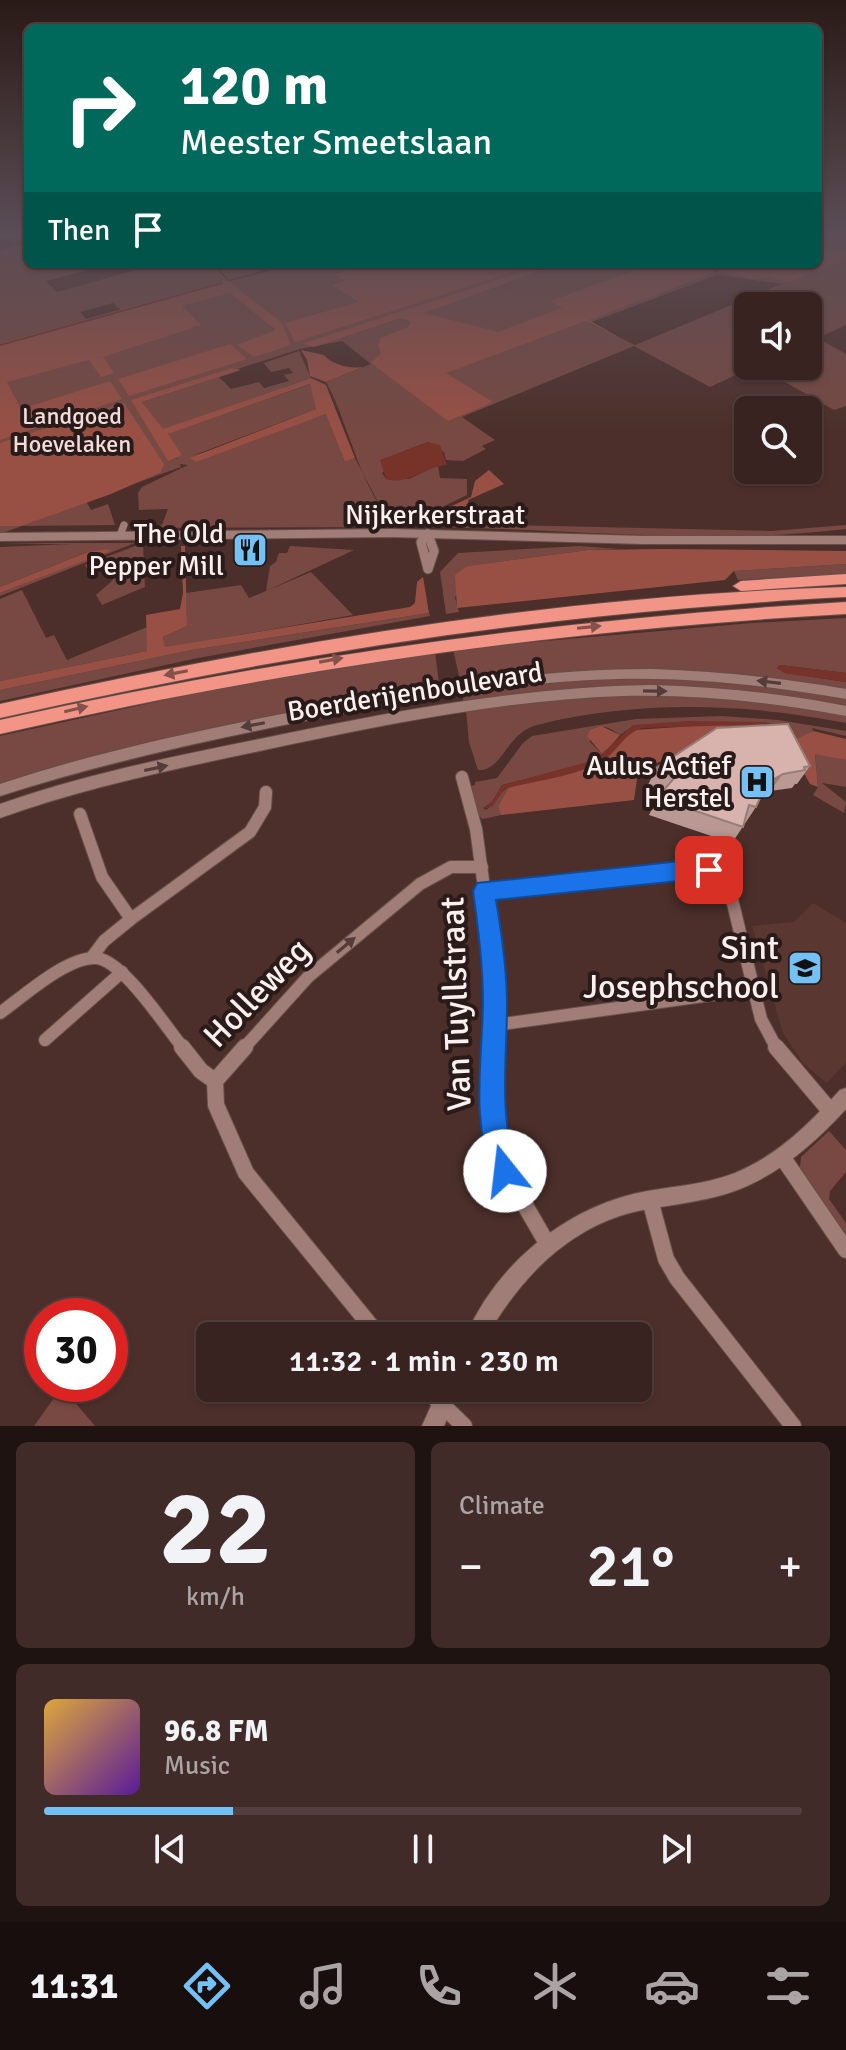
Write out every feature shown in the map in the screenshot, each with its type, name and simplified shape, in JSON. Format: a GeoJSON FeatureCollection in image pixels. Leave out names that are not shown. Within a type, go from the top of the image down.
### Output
{"type":"FeatureCollection","features":[{"type":"Feature","properties":{"kind":"highway"},"geometry":{"type":"LineString","coordinates":[[391,635],[454,620],[613,598],[846,579]]}},
{"type":"Feature","properties":{"kind":"highway"},"geometry":{"type":"LineString","coordinates":[[0,711],[256,657],[391,635],[587,609],[846,592]]}},
{"type":"Feature","properties":{"kind":"highway"},"geometry":{"type":"LineString","coordinates":[[0,727],[96,704],[419,646],[691,617],[846,608]]}},
{"type":"Feature","properties":{"kind":"main road","name":"Nijkerkerstraat"},"geometry":{"type":"LineString","coordinates":[[0,537],[122,530],[428,539],[846,540]]}},
{"type":"Feature","properties":{"kind":"main road","name":"Boerderijenboulevard"},"geometry":{"type":"LineString","coordinates":[[0,790],[86,763],[205,735],[440,693],[557,677],[652,674],[752,680],[846,694]]}},
{"type":"Feature","properties":{"kind":"main road","name":"Boerderijenboulevard"},"geometry":{"type":"LineString","coordinates":[[0,811],[76,785],[373,721],[560,695],[654,690],[753,696],[846,711]]}},
{"type":"Feature","properties":{"kind":"street","name":"Van Tuyllstraat"},"geometry":{"type":"LineString","coordinates":[[462,777],[471,803],[493,954],[494,1142],[505,1171],[548,1245]]}},
{"type":"Feature","properties":{"kind":"street"},"geometry":{"type":"LineString","coordinates":[[0,1013],[65,969],[92,957],[104,941],[131,919],[250,832],[265,807],[266,792]]}},
{"type":"Feature","properties":{"kind":"street"},"geometry":{"type":"LineString","coordinates":[[80,814],[102,877],[131,919]]}},
{"type":"Feature","properties":{"kind":"street","name":"Holleweg"},"geometry":{"type":"LineString","coordinates":[[368,1322],[241,1165],[216,1105],[215,1081],[308,977],[420,884],[451,867],[482,867]]}},
{"type":"Feature","properties":{"kind":"street"},"geometry":{"type":"LineString","coordinates":[[484,891],[699,868],[720,876],[730,891],[754,989],[772,1043],[831,1112]]}},
{"type":"Feature","properties":{"kind":"street"},"geometry":{"type":"LineString","coordinates":[[92,957],[108,961],[122,972],[201,1071],[215,1081]]}},
{"type":"Feature","properties":{"kind":"street"},"geometry":{"type":"LineString","coordinates":[[45,1040],[122,972]]}},
{"type":"Feature","properties":{"kind":"street"},"geometry":{"type":"LineString","coordinates":[[495,1025],[754,989]]}},
{"type":"Feature","properties":{"kind":"street"},"geometry":{"type":"LineString","coordinates":[[485,1322],[500,1298],[548,1245],[602,1213],[734,1183],[783,1158],[846,1096]]}},
{"type":"Feature","properties":{"kind":"street"},"geometry":{"type":"LineString","coordinates":[[783,1158],[846,1250]]}},
{"type":"Feature","properties":{"kind":"street"},"geometry":{"type":"LineString","coordinates":[[650,1200],[666,1259],[677,1278],[793,1426]]}},
{"type":"Feature","properties":{"kind":"street"},"geometry":{"type":"LineString","coordinates":[[433,1426],[442,1402]]}},
{"type":"Feature","properties":{"kind":"street"},"geometry":{"type":"LineString","coordinates":[[448,1402],[464,1426]]}},
{"type":"Feature","properties":{"kind":"shaded area"},"geometry":{"type":"Polygon","coordinates":[[[428,442],[440,445],[447,465],[402,480],[386,479],[380,460],[428,442]]]}},
{"type":"Feature","properties":{"kind":"shaded area"},"geometry":{"type":"Polygon","coordinates":[[[780,665],[846,673],[846,682],[785,673],[777,668],[780,665]]]}},
{"type":"Feature","properties":{"kind":"shaded area"},"geometry":{"type":"Polygon","coordinates":[[[689,721],[763,722],[792,731],[737,725],[643,728],[625,738],[601,762],[566,775],[504,789],[493,806],[483,809],[492,802],[502,785],[595,760],[633,725],[689,721]]]}},
{"type":"Feature","properties":{"kind":"shaded area","name":"Sint Josephschool"},"geometry":{"type":"Polygon","coordinates":[[[813,903],[846,923],[846,1063],[827,1083],[803,1063],[783,1033],[752,926],[794,922],[813,903]]]}},
{"type":"Feature","properties":{"kind":"green space","name":"Landgoed Hoevelaken"},"geometry":{"type":"Polygon","coordinates":[[[0,298],[657,298],[589,323],[635,345],[734,304],[734,376],[710,387],[634,346],[462,417],[495,440],[482,446],[486,449],[463,461],[446,460],[444,452],[428,442],[404,451],[382,473],[386,479],[409,479],[438,465],[440,478],[467,479],[467,495],[401,527],[378,503],[391,527],[127,528],[162,525],[168,509],[139,510],[138,493],[142,487],[188,465],[180,464],[181,467],[86,501],[91,510],[108,504],[115,525],[22,526],[0,534],[0,345],[121,310],[113,303],[80,312],[86,319],[0,343],[0,298]],[[342,341],[300,349],[138,401],[177,460],[167,434],[311,384],[316,409],[192,456],[327,414],[345,462],[355,458],[364,476],[326,382],[371,364],[342,341]]]}},
{"type":"Feature","properties":{"kind":"green space"},"geometry":{"type":"Polygon","coordinates":[[[164,298],[213,298],[182,306],[201,325],[103,357],[114,373],[101,377],[89,360],[7,382],[21,409],[110,381],[122,399],[0,440],[0,343],[164,298]]]}},
{"type":"Feature","properties":{"kind":"green space"},"geometry":{"type":"Polygon","coordinates":[[[236,298],[249,298],[282,323],[291,345],[254,357],[237,345],[276,330],[236,298]]]}},
{"type":"Feature","properties":{"kind":"green space"},"geometry":{"type":"Polygon","coordinates":[[[352,298],[433,298],[295,342],[285,323],[359,302],[352,298]]]}},
{"type":"Feature","properties":{"kind":"green space"},"geometry":{"type":"Polygon","coordinates":[[[443,298],[467,298],[424,313],[498,332],[562,308],[550,301],[560,298],[648,298],[589,320],[627,342],[586,321],[446,373],[493,402],[448,421],[371,363],[381,353],[378,345],[381,338],[408,327],[411,323],[408,320],[400,318],[314,347],[302,344],[443,298]]]}},
{"type":"Feature","properties":{"kind":"green space"},"geometry":{"type":"Polygon","coordinates":[[[822,298],[846,298],[846,325],[822,336],[822,298]]]}},
{"type":"Feature","properties":{"kind":"green space"},"geometry":{"type":"Polygon","coordinates":[[[822,340],[846,354],[846,406],[834,410],[822,403],[822,396],[810,396],[782,380],[822,380],[822,340]]]}},
{"type":"Feature","properties":{"kind":"green space"},"geometry":{"type":"Polygon","coordinates":[[[230,344],[247,359],[129,396],[118,379],[230,344]]]}},
{"type":"Feature","properties":{"kind":"green space"},"geometry":{"type":"Polygon","coordinates":[[[301,350],[324,355],[342,366],[363,367],[326,382],[310,376],[301,350]]]}},
{"type":"Feature","properties":{"kind":"green space"},"geometry":{"type":"Polygon","coordinates":[[[299,351],[311,378],[162,430],[142,402],[219,377],[231,389],[259,382],[264,388],[289,381],[284,375],[293,373],[289,368],[271,372],[264,363],[299,351]]]}},
{"type":"Feature","properties":{"kind":"green space"},"geometry":{"type":"Polygon","coordinates":[[[232,368],[241,370],[142,402],[163,429],[311,378],[326,385],[355,458],[345,462],[326,414],[196,462],[190,458],[316,409],[310,384],[168,434],[182,455],[168,461],[131,400],[232,368]]]}},
{"type":"Feature","properties":{"kind":"green space","name":"Landgoed Hoevelaken"},"geometry":{"type":"Polygon","coordinates":[[[124,403],[164,464],[161,472],[111,494],[21,526],[0,526],[0,443],[124,403]]]}},
{"type":"Feature","properties":{"kind":"green space"},"geometry":{"type":"Polygon","coordinates":[[[489,470],[504,484],[468,500],[469,505],[433,523],[415,523],[471,497],[475,481],[489,470]]]}},
{"type":"Feature","properties":{"kind":"green space"},"geometry":{"type":"Polygon","coordinates":[[[424,523],[772,531],[846,525],[846,529],[794,534],[688,536],[423,527],[424,523]]]}},
{"type":"Feature","properties":{"kind":"green space"},"geometry":{"type":"Polygon","coordinates":[[[135,543],[0,596],[0,593],[109,551],[88,552],[0,587],[0,547],[72,544],[0,544],[135,543]]]}},
{"type":"Feature","properties":{"kind":"green space"},"geometry":{"type":"Polygon","coordinates":[[[143,543],[145,587],[102,605],[96,595],[113,580],[106,569],[90,574],[85,565],[143,543]]]}},
{"type":"Feature","properties":{"kind":"green space"},"geometry":{"type":"Polygon","coordinates":[[[181,546],[185,546],[187,626],[163,637],[165,647],[410,607],[415,603],[417,582],[423,577],[429,613],[192,650],[0,690],[0,681],[147,651],[146,615],[180,609],[183,593],[181,546]]]}},
{"type":"Feature","properties":{"kind":"green space"},"geometry":{"type":"Polygon","coordinates":[[[290,546],[354,550],[266,591],[270,566],[276,562],[279,553],[287,553],[290,546]]]}},
{"type":"Feature","properties":{"kind":"green space"},"geometry":{"type":"Polygon","coordinates":[[[579,546],[619,549],[588,550],[467,566],[455,598],[459,612],[446,614],[440,572],[458,553],[579,546]]]}},
{"type":"Feature","properties":{"kind":"green space"},"geometry":{"type":"Polygon","coordinates":[[[588,550],[846,551],[846,564],[734,571],[725,580],[457,608],[455,575],[467,566],[588,550]]]}},
{"type":"Feature","properties":{"kind":"green space"},"geometry":{"type":"Polygon","coordinates":[[[110,551],[0,593],[0,587],[88,552],[110,551]]]}},
{"type":"Feature","properties":{"kind":"green space"},"geometry":{"type":"Polygon","coordinates":[[[846,564],[846,574],[738,580],[734,571],[846,564]]]}},
{"type":"Feature","properties":{"kind":"green space"},"geometry":{"type":"Polygon","coordinates":[[[311,572],[353,615],[165,648],[163,637],[187,626],[186,593],[241,585],[249,598],[311,572]]]}},
{"type":"Feature","properties":{"kind":"green space"},"geometry":{"type":"Polygon","coordinates":[[[22,590],[46,638],[54,635],[67,660],[147,627],[147,651],[0,681],[0,599],[22,590]]]}},
{"type":"Feature","properties":{"kind":"green space"},"geometry":{"type":"Polygon","coordinates":[[[429,613],[430,616],[198,658],[0,701],[0,690],[192,650],[429,613]]]}},
{"type":"Feature","properties":{"kind":"green space"},"geometry":{"type":"Polygon","coordinates":[[[846,618],[846,673],[780,665],[777,668],[785,673],[846,682],[846,692],[718,675],[461,685],[453,649],[752,623],[846,618]]]}},
{"type":"Feature","properties":{"kind":"green space"},"geometry":{"type":"Polygon","coordinates":[[[435,651],[440,691],[369,702],[0,788],[0,736],[242,683],[435,651]]]}},
{"type":"Feature","properties":{"kind":"green space"},"geometry":{"type":"Polygon","coordinates":[[[589,677],[686,677],[846,696],[846,708],[718,691],[464,704],[462,693],[589,677]]]}},
{"type":"Feature","properties":{"kind":"green space"},"geometry":{"type":"Polygon","coordinates":[[[704,695],[846,713],[846,723],[730,708],[614,711],[527,729],[518,735],[493,765],[478,770],[469,742],[466,710],[569,696],[704,695]]]}},
{"type":"Feature","properties":{"kind":"green space"},"geometry":{"type":"Polygon","coordinates":[[[722,716],[778,720],[846,731],[846,736],[812,728],[813,731],[797,740],[778,734],[732,745],[724,724],[786,728],[763,722],[633,726],[620,735],[599,727],[591,729],[590,742],[603,755],[586,764],[502,785],[492,802],[483,808],[486,810],[509,787],[498,806],[501,815],[483,819],[478,816],[471,786],[475,782],[497,778],[523,743],[532,736],[636,719],[722,716]]]}},
{"type":"Feature","properties":{"kind":"green space"},"geometry":{"type":"Polygon","coordinates":[[[724,724],[732,745],[651,764],[637,779],[634,800],[501,815],[498,806],[509,787],[596,765],[634,730],[724,724]]]}},
{"type":"Feature","properties":{"kind":"green space"},"geometry":{"type":"Polygon","coordinates":[[[601,726],[620,735],[603,755],[587,736],[591,729],[601,726]]]}},
{"type":"Feature","properties":{"kind":"green space"},"geometry":{"type":"Polygon","coordinates":[[[813,731],[846,739],[846,760],[815,754],[818,787],[810,784],[789,747],[777,734],[797,739],[813,731]]]}},
{"type":"Feature","properties":{"kind":"green space"},"geometry":{"type":"Polygon","coordinates":[[[815,753],[846,760],[846,787],[822,783],[846,802],[844,813],[813,795],[818,787],[815,753]]]}},
{"type":"Feature","properties":{"kind":"green space"},"geometry":{"type":"Polygon","coordinates":[[[829,1131],[846,1150],[846,1172],[830,1191],[829,1199],[846,1223],[846,1240],[800,1168],[801,1157],[829,1131]]]}},
{"type":"Feature","properties":{"kind":"green space"},"geometry":{"type":"Polygon","coordinates":[[[51,1402],[75,1402],[95,1426],[34,1426],[51,1402]]]}},
{"type":"Feature","properties":{"kind":"building"},"geometry":{"type":"Polygon","coordinates":[[[788,724],[810,766],[804,767],[805,770],[783,774],[767,783],[756,807],[749,805],[743,827],[657,798],[675,777],[656,768],[717,728],[788,724]]]}},
{"type":"Feature","properties":{"kind":"waterway"},"geometry":{"type":"LineString","coordinates":[[0,345],[170,298]]}},
{"type":"Feature","properties":{"kind":"place","name":"The Old Pepper Mill"},"geometry":{"type":"Point","coordinates":[250,550]}},
{"type":"Feature","properties":{"kind":"place","name":"Aulus Actief Herstel"},"geometry":{"type":"Point","coordinates":[757,782]}},
{"type":"Feature","properties":{"kind":"place","name":"Sint Josephschool"},"geometry":{"type":"Point","coordinates":[805,968]}},
{"type":"Feature","properties":{"kind":"route"},"geometry":{"type":"LineString","coordinates":[[505,1171],[494,1142],[495,1002],[493,954],[484,891],[699,868],[709,870]]}}]}
